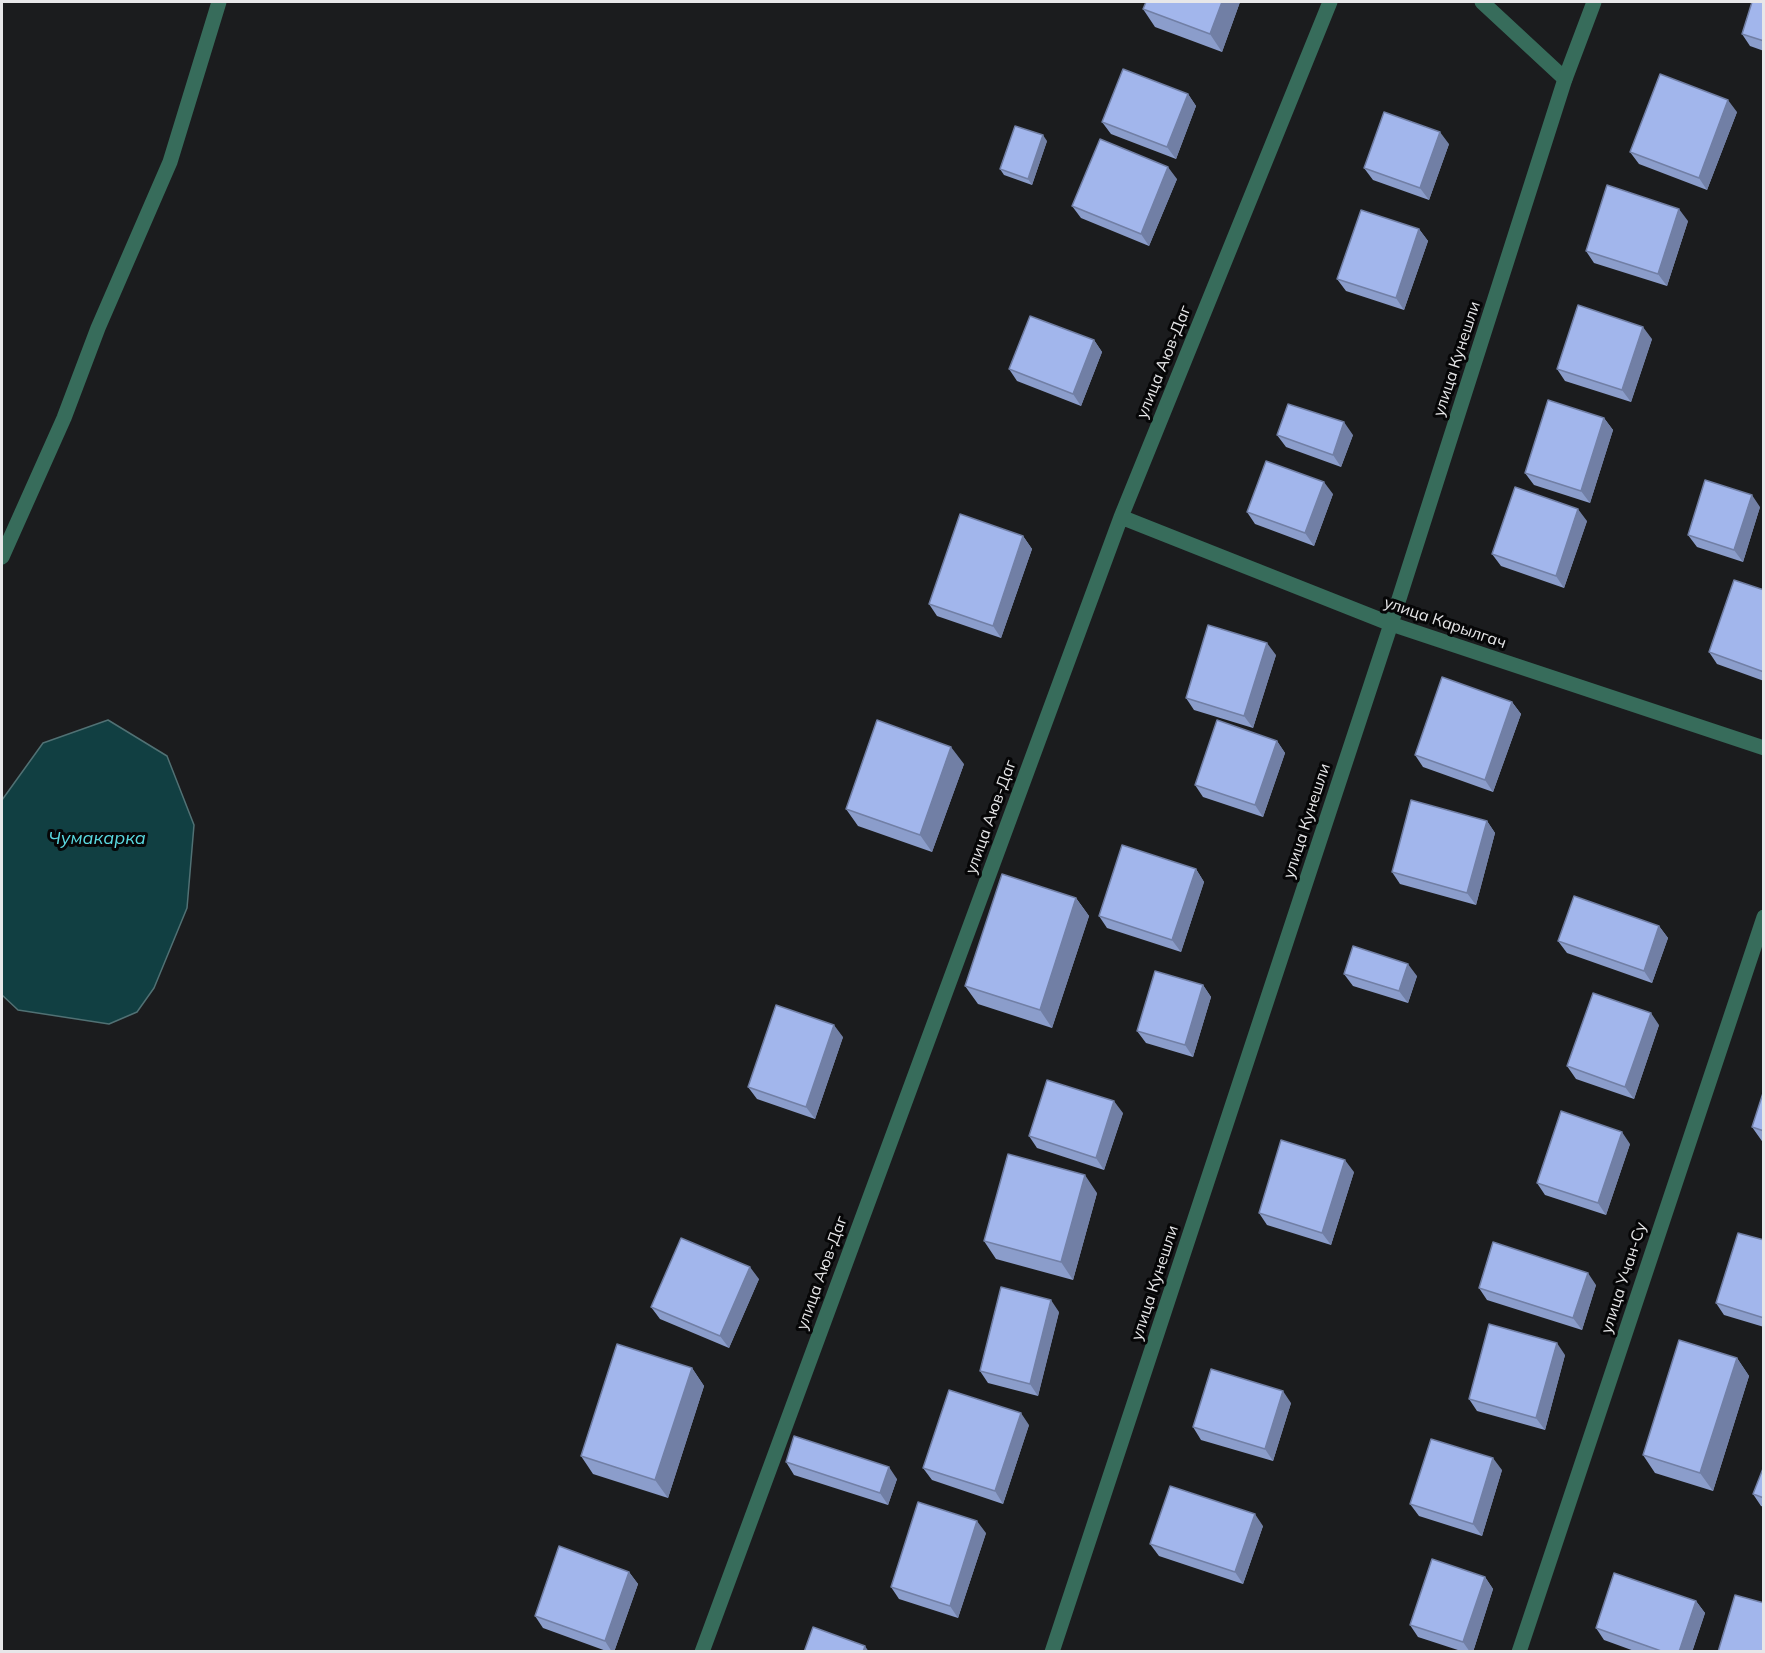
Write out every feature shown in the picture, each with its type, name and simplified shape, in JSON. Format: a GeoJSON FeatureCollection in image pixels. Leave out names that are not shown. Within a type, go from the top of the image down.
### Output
{"type":"FeatureCollection","features":[{"type":"Feature","properties":{"kind":"street"},"geometry":{"type":"LineString","coordinates":[[2,557],[64,418],[98,328],[170,162],[219,2]]}},
{"type":"Feature","properties":{"kind":"street","name":"улица Аюв-Даг"},"geometry":{"type":"LineString","coordinates":[[702,1652],[1121,517],[1330,2]]}},
{"type":"Feature","properties":{"kind":"street"},"geometry":{"type":"LineString","coordinates":[[1482,2],[1565,79]]}},
{"type":"Feature","properties":{"kind":"street","name":"улица Кунешли"},"geometry":{"type":"LineString","coordinates":[[1052,1652],[1392,624],[1565,79],[1594,2]]}},
{"type":"Feature","properties":{"kind":"street","name":"улица Карылгач"},"geometry":{"type":"LineString","coordinates":[[1121,517],[1392,624],[1764,748]]}},
{"type":"Feature","properties":{"kind":"street","name":"улица Учан-Су"},"geometry":{"type":"LineString","coordinates":[[1519,1652],[1764,917]]}},
{"type":"Feature","properties":{"kind":"water","name":"Чумакарка"},"geometry":{"type":"Polygon","coordinates":[[[108,720],[167,756],[194,825],[187,908],[154,988],[137,1012],[109,1024],[18,1010],[2,995],[2,800],[43,743],[108,720]]]}},
{"type":"Feature","properties":{"kind":"building"},"geometry":{"type":"Polygon","coordinates":[[[1146,2],[1222,2],[1210,34],[1143,9],[1146,2]]]}},
{"type":"Feature","properties":{"kind":"building"},"geometry":{"type":"Polygon","coordinates":[[[1752,2],[1764,2],[1764,41],[1742,34],[1752,2]]]}},
{"type":"Feature","properties":{"kind":"building"},"geometry":{"type":"Polygon","coordinates":[[[1123,69],[1188,94],[1167,147],[1102,122],[1123,69]]]}},
{"type":"Feature","properties":{"kind":"building"},"geometry":{"type":"Polygon","coordinates":[[[1660,74],[1728,100],[1699,178],[1630,152],[1660,74]]]}},
{"type":"Feature","properties":{"kind":"building"},"geometry":{"type":"Polygon","coordinates":[[[1384,112],[1440,132],[1420,188],[1364,168],[1384,112]]]}},
{"type":"Feature","properties":{"kind":"building"},"geometry":{"type":"Polygon","coordinates":[[[1015,126],[1043,135],[1028,179],[1000,169],[1015,126]]]}},
{"type":"Feature","properties":{"kind":"building"},"geometry":{"type":"Polygon","coordinates":[[[1100,139],[1168,167],[1141,234],[1072,206],[1100,139]]]}},
{"type":"Feature","properties":{"kind":"building"},"geometry":{"type":"Polygon","coordinates":[[[1607,185],[1679,209],[1658,274],[1586,251],[1607,185]]]}},
{"type":"Feature","properties":{"kind":"building"},"geometry":{"type":"Polygon","coordinates":[[[1361,210],[1419,229],[1396,298],[1337,279],[1361,210]]]}},
{"type":"Feature","properties":{"kind":"building"},"geometry":{"type":"Polygon","coordinates":[[[1578,305],[1643,327],[1622,390],[1557,369],[1578,305]]]}},
{"type":"Feature","properties":{"kind":"building"},"geometry":{"type":"Polygon","coordinates":[[[1030,316],[1094,340],[1073,394],[1009,369],[1030,316]]]}},
{"type":"Feature","properties":{"kind":"building"},"geometry":{"type":"Polygon","coordinates":[[[1548,400],[1604,418],[1581,491],[1525,473],[1548,400]]]}},
{"type":"Feature","properties":{"kind":"building"},"geometry":{"type":"Polygon","coordinates":[[[1288,404],[1344,422],[1333,455],[1277,435],[1288,404]]]}},
{"type":"Feature","properties":{"kind":"building"},"geometry":{"type":"Polygon","coordinates":[[[1266,461],[1324,482],[1305,533],[1247,512],[1266,461]]]}},
{"type":"Feature","properties":{"kind":"building"},"geometry":{"type":"Polygon","coordinates":[[[1705,480],[1752,495],[1734,550],[1688,535],[1705,480]]]}},
{"type":"Feature","properties":{"kind":"building"},"geometry":{"type":"Polygon","coordinates":[[[1515,487],[1578,509],[1556,576],[1492,554],[1515,487]]]}},
{"type":"Feature","properties":{"kind":"building"},"geometry":{"type":"Polygon","coordinates":[[[960,514],[1023,536],[993,626],[929,604],[960,514]]]}},
{"type":"Feature","properties":{"kind":"building"},"geometry":{"type":"Polygon","coordinates":[[[1734,580],[1764,590],[1764,672],[1709,652],[1734,580]]]}},
{"type":"Feature","properties":{"kind":"building"},"geometry":{"type":"Polygon","coordinates":[[[1208,625],[1267,643],[1244,716],[1186,698],[1208,625]]]}},
{"type":"Feature","properties":{"kind":"building"},"geometry":{"type":"Polygon","coordinates":[[[1442,677],[1512,702],[1485,780],[1415,755],[1442,677]]]}},
{"type":"Feature","properties":{"kind":"building"},"geometry":{"type":"Polygon","coordinates":[[[877,720],[951,747],[920,835],[846,809],[877,720]]]}},
{"type":"Feature","properties":{"kind":"building"},"geometry":{"type":"Polygon","coordinates":[[[1217,720],[1277,741],[1255,805],[1195,785],[1217,720]]]}},
{"type":"Feature","properties":{"kind":"building"},"geometry":{"type":"Polygon","coordinates":[[[1411,800],[1487,821],[1467,893],[1392,872],[1411,800]]]}},
{"type":"Feature","properties":{"kind":"building"},"geometry":{"type":"Polygon","coordinates":[[[1122,845],[1196,869],[1172,940],[1099,916],[1122,845]]]}},
{"type":"Feature","properties":{"kind":"building"},"geometry":{"type":"Polygon","coordinates":[[[1002,874],[1076,898],[1040,1010],[965,986],[1002,874]]]}},
{"type":"Feature","properties":{"kind":"building"},"geometry":{"type":"Polygon","coordinates":[[[1574,896],[1659,926],[1644,971],[1558,941],[1574,896]]]}},
{"type":"Feature","properties":{"kind":"building"},"geometry":{"type":"Polygon","coordinates":[[[1353,946],[1408,964],[1399,991],[1344,974],[1353,946]]]}},
{"type":"Feature","properties":{"kind":"building"},"geometry":{"type":"Polygon","coordinates":[[[1155,971],[1203,985],[1185,1045],[1137,1031],[1155,971]]]}},
{"type":"Feature","properties":{"kind":"building"},"geometry":{"type":"Polygon","coordinates":[[[1593,993],[1651,1013],[1625,1087],[1567,1066],[1593,993]]]}},
{"type":"Feature","properties":{"kind":"building"},"geometry":{"type":"Polygon","coordinates":[[[776,1005],[834,1025],[806,1107],[748,1087],[776,1005]]]}},
{"type":"Feature","properties":{"kind":"building"},"geometry":{"type":"Polygon","coordinates":[[[1047,1080],[1114,1101],[1096,1158],[1029,1136],[1047,1080]]]}},
{"type":"Feature","properties":{"kind":"building"},"geometry":{"type":"Polygon","coordinates":[[[1764,1090],[1764,1131],[1752,1127],[1764,1090]]]}},
{"type":"Feature","properties":{"kind":"building"},"geometry":{"type":"Polygon","coordinates":[[[1561,1111],[1622,1132],[1598,1203],[1537,1183],[1561,1111]]]}},
{"type":"Feature","properties":{"kind":"building"},"geometry":{"type":"Polygon","coordinates":[[[1281,1140],[1345,1160],[1322,1233],[1259,1213],[1281,1140]]]}},
{"type":"Feature","properties":{"kind":"building"},"geometry":{"type":"Polygon","coordinates":[[[1008,1154],[1085,1175],[1061,1262],[984,1241],[1008,1154]]]}},
{"type":"Feature","properties":{"kind":"building"},"geometry":{"type":"Polygon","coordinates":[[[1738,1233],[1764,1240],[1764,1318],[1716,1303],[1738,1233]]]}},
{"type":"Feature","properties":{"kind":"building"},"geometry":{"type":"Polygon","coordinates":[[[681,1238],[750,1267],[720,1336],[651,1307],[681,1238]]]}},
{"type":"Feature","properties":{"kind":"building"},"geometry":{"type":"Polygon","coordinates":[[[1493,1242],[1588,1273],[1573,1318],[1479,1288],[1493,1242]]]}},
{"type":"Feature","properties":{"kind":"building"},"geometry":{"type":"Polygon","coordinates":[[[1001,1287],[1051,1300],[1030,1384],[980,1371],[1001,1287]]]}},
{"type":"Feature","properties":{"kind":"building"},"geometry":{"type":"Polygon","coordinates":[[[1489,1324],[1557,1343],[1536,1418],[1469,1399],[1489,1324]]]}},
{"type":"Feature","properties":{"kind":"building"},"geometry":{"type":"Polygon","coordinates":[[[1679,1340],[1737,1358],[1700,1473],[1643,1455],[1679,1340]]]}},
{"type":"Feature","properties":{"kind":"building"},"geometry":{"type":"Polygon","coordinates":[[[617,1344],[692,1368],[655,1480],[581,1456],[617,1344]]]}},
{"type":"Feature","properties":{"kind":"building"},"geometry":{"type":"Polygon","coordinates":[[[1211,1369],[1283,1391],[1265,1449],[1193,1427],[1211,1369]]]}},
{"type":"Feature","properties":{"kind":"building"},"geometry":{"type":"Polygon","coordinates":[[[949,1390],[1021,1413],[995,1491],[923,1468],[949,1390]]]}},
{"type":"Feature","properties":{"kind":"building"},"geometry":{"type":"Polygon","coordinates":[[[794,1436],[889,1467],[880,1493],[786,1462],[794,1436]]]}},
{"type":"Feature","properties":{"kind":"building"},"geometry":{"type":"Polygon","coordinates":[[[1431,1439],[1493,1458],[1473,1524],[1410,1504],[1431,1439]]]}},
{"type":"Feature","properties":{"kind":"building"},"geometry":{"type":"Polygon","coordinates":[[[1764,1466],[1764,1498],[1753,1494],[1764,1466]]]}},
{"type":"Feature","properties":{"kind":"building"},"geometry":{"type":"Polygon","coordinates":[[[1170,1486],[1255,1514],[1235,1572],[1150,1544],[1170,1486]]]}},
{"type":"Feature","properties":{"kind":"building"},"geometry":{"type":"Polygon","coordinates":[[[918,1502],[977,1521],[950,1606],[891,1587],[918,1502]]]}},
{"type":"Feature","properties":{"kind":"building"},"geometry":{"type":"Polygon","coordinates":[[[559,1546],[629,1572],[605,1641],[535,1616],[559,1546]]]}},
{"type":"Feature","properties":{"kind":"building"},"geometry":{"type":"Polygon","coordinates":[[[1432,1559],[1485,1577],[1463,1642],[1410,1625],[1432,1559]]]}},
{"type":"Feature","properties":{"kind":"building"},"geometry":{"type":"Polygon","coordinates":[[[1614,1573],[1696,1601],[1679,1652],[1664,1652],[1596,1628],[1614,1573]]]}},
{"type":"Feature","properties":{"kind":"building"},"geometry":{"type":"Polygon","coordinates":[[[1735,1595],[1764,1603],[1764,1652],[1718,1652],[1735,1595]]]}},
{"type":"Feature","properties":{"kind":"building"},"geometry":{"type":"Polygon","coordinates":[[[813,1627],[865,1646],[863,1652],[804,1652],[813,1627]]]}}]}
